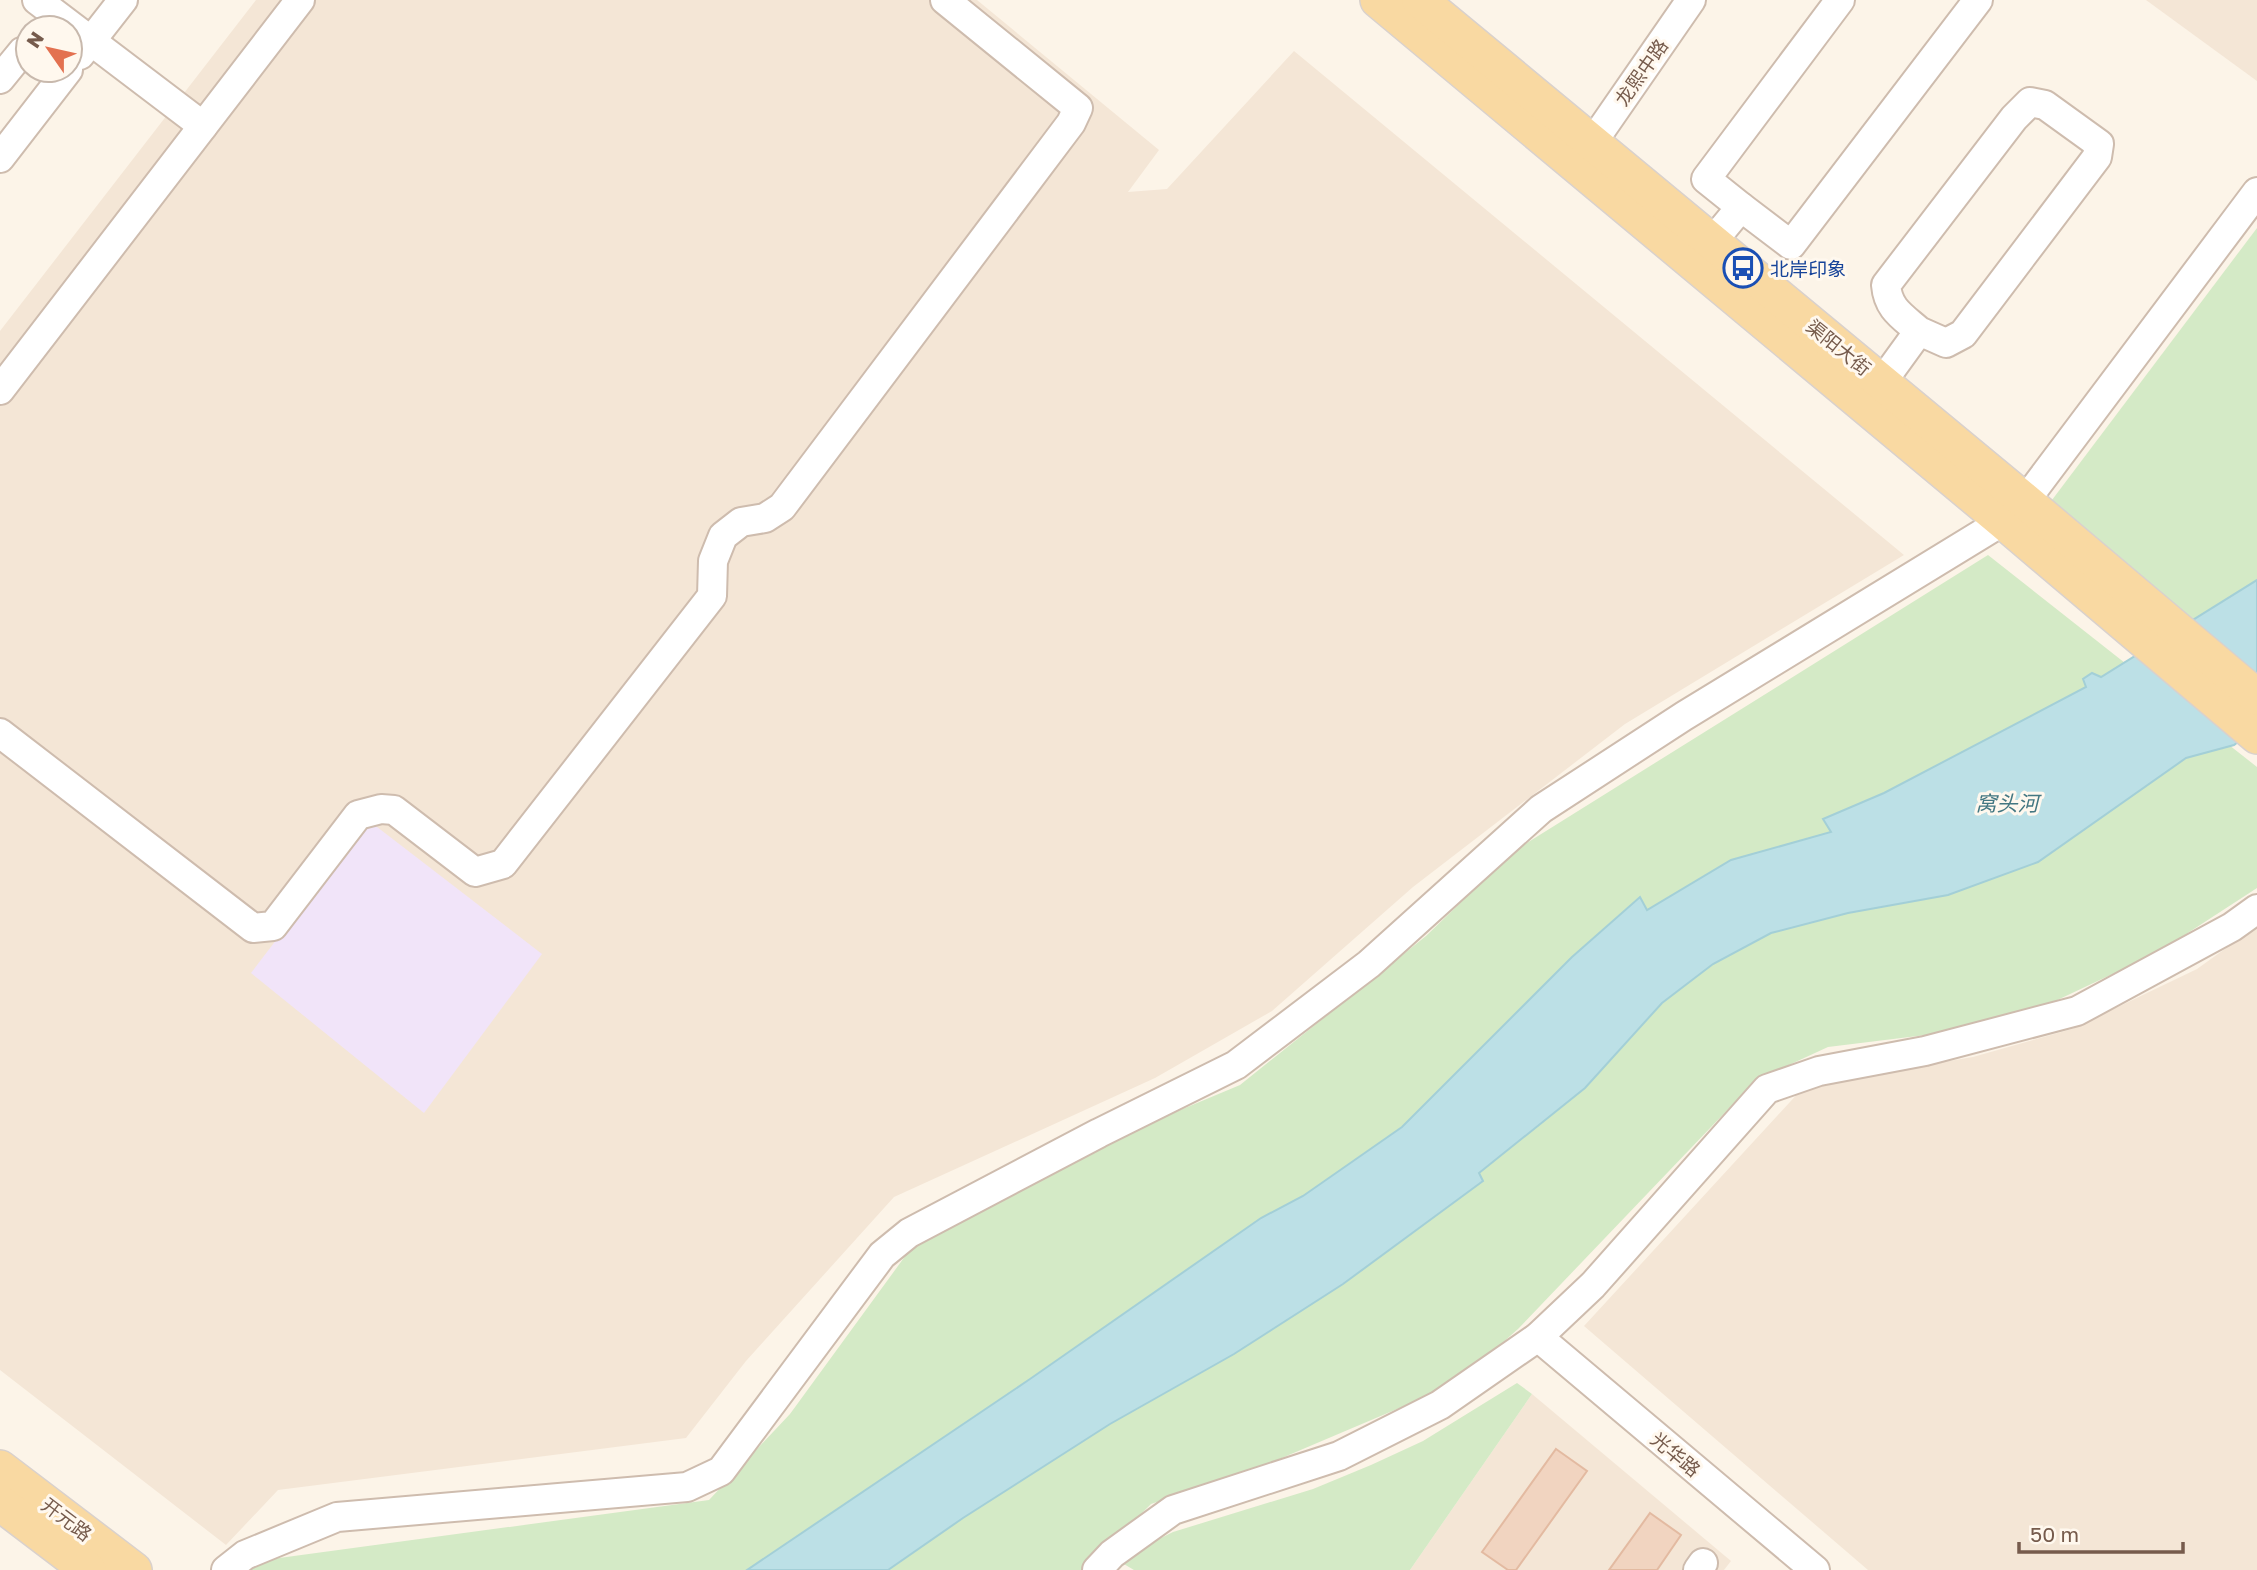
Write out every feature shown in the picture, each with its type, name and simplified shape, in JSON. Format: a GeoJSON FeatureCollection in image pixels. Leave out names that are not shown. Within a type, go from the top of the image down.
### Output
{"type":"FeatureCollection","features":[{"type":"Feature","properties":{"kind":"main road","name":"渠阳大街"},"geometry":{"type":"LineString","coordinates":[[1378,0],[2014,511],[2151,627],[2257,697]]}},
{"type":"Feature","properties":{"kind":"main road","name":"渠阳大街"},"geometry":{"type":"LineString","coordinates":[[1420,0],[1882,382],[2014,511]]}},
{"type":"Feature","properties":{"kind":"main road"},"geometry":{"type":"LineString","coordinates":[[2151,627],[2257,736]]}},
{"type":"Feature","properties":{"kind":"main road","name":"开元路"},"geometry":{"type":"LineString","coordinates":[[0,1468],[134,1570]]}},
{"type":"Feature","properties":{"kind":"main road","name":"开元路"},"geometry":{"type":"LineString","coordinates":[[0,1503],[88,1570]]}},
{"type":"Feature","properties":{"kind":"street"},"geometry":{"type":"LineString","coordinates":[[37,0],[203,125]]}},
{"type":"Feature","properties":{"kind":"street"},"geometry":{"type":"LineString","coordinates":[[84,48],[123,0]]}},
{"type":"Feature","properties":{"kind":"street"},"geometry":{"type":"LineString","coordinates":[[0,390],[300,0]]}},
{"type":"Feature","properties":{"kind":"street"},"geometry":{"type":"LineString","coordinates":[[0,733],[253,928],[273,926],[358,816],[381,810],[394,810],[475,872],[503,864],[712,596],[713,561],[723,536],[741,522],[765,518],[782,507],[1072,123],[1077,108],[945,0]]}},
{"type":"Feature","properties":{"kind":"street","name":"龙熙中路"},"geometry":{"type":"LineString","coordinates":[[1592,143],[1691,0]]}},
{"type":"Feature","properties":{"kind":"street"},"geometry":{"type":"LineString","coordinates":[[1840,0],[1706,179],[1791,245],[1978,0]]}},
{"type":"Feature","properties":{"kind":"street"},"geometry":{"type":"LineString","coordinates":[[0,79],[14,62]]}},
{"type":"Feature","properties":{"kind":"street"},"geometry":{"type":"LineString","coordinates":[[0,158],[52,84]]}},
{"type":"Feature","properties":{"kind":"street"},"geometry":{"type":"LineString","coordinates":[[2030,102],[2045,105],[2099,144],[2097,157],[1963,334],[1946,344],[1919,331],[1894,310],[1887,300],[1885,285],[2014,118],[2030,102]]}},
{"type":"Feature","properties":{"kind":"street"},"geometry":{"type":"LineString","coordinates":[[226,1570],[245,1555],[337,1517],[687,1488],[721,1471],[882,1255],[909,1233],[1099,1133],[1236,1065],[1369,964],[1541,809],[1684,716],[2014,511],[2257,192]]}},
{"type":"Feature","properties":{"kind":"street"},"geometry":{"type":"LineString","coordinates":[[1712,242],[1741,206]]}},
{"type":"Feature","properties":{"kind":"street"},"geometry":{"type":"LineString","coordinates":[[1882,382],[1919,331]]}},
{"type":"Feature","properties":{"kind":"street"},"geometry":{"type":"LineString","coordinates":[[1097,1570],[1112,1554],[1173,1510],[1339,1455],[1440,1405],[1538,1337],[1593,1284],[1767,1089],[1819,1071],[1924,1051],[2077,1011],[2232,927],[2257,909]]}},
{"type":"Feature","properties":{"kind":"street","name":"光华路"},"geometry":{"type":"LineString","coordinates":[[1538,1337],[1815,1570]]}},
{"type":"Feature","properties":{"kind":"shaded area"},"geometry":{"type":"Polygon","coordinates":[[[256,0],[977,0],[1159,150],[1128,192],[1167,189],[1294,51],[1904,555],[1625,724],[1413,887],[1272,1011],[1155,1078],[894,1197],[746,1361],[686,1438],[278,1490],[226,1545],[0,1370],[0,331],[256,0]]]}},
{"type":"Feature","properties":{"kind":"shaded area"},"geometry":{"type":"Polygon","coordinates":[[[2146,0],[2257,0],[2257,81],[2146,0]]]}},
{"type":"Feature","properties":{"kind":"shaded area"},"geometry":{"type":"Polygon","coordinates":[[[368,820],[542,954],[424,1113],[251,973],[368,820]]]}},
{"type":"Feature","properties":{"kind":"shaded area"},"geometry":{"type":"Polygon","coordinates":[[[2257,926],[2257,1570],[1868,1570],[1584,1326],[1801,1090],[1866,1075],[1973,1057],[2072,1029],[2197,969],[2257,926]]]}},
{"type":"Feature","properties":{"kind":"shaded area"},"geometry":{"type":"Polygon","coordinates":[[[1532,1394],[1731,1561],[1724,1570],[1410,1570],[1532,1394]]]}},
{"type":"Feature","properties":{"kind":"green space"},"geometry":{"type":"Polygon","coordinates":[[[2257,228],[2257,673],[2052,500],[2257,228]]]}},
{"type":"Feature","properties":{"kind":"green space"},"geometry":{"type":"Polygon","coordinates":[[[1988,555],[2257,767],[2257,888],[2157,953],[2051,1003],[1942,1033],[1828,1047],[1756,1080],[1518,1329],[1456,1384],[1263,1466],[1151,1504],[1085,1570],[247,1570],[257,1561],[709,1500],[790,1414],[914,1244],[1111,1139],[1240,1085],[1426,936],[1514,851],[1988,555]]]}},
{"type":"Feature","properties":{"kind":"green space"},"geometry":{"type":"Polygon","coordinates":[[[1517,1383],[1532,1394],[1410,1570],[1134,1570],[1117,1560],[1173,1532],[1313,1489],[1371,1465],[1423,1441],[1517,1383]]]}},
{"type":"Feature","properties":{"kind":"water","name":"窝头河"},"geometry":{"type":"Polygon","coordinates":[[[2257,580],[2257,727],[2234,745],[2186,758],[2038,862],[1948,895],[1848,913],[1771,933],[1713,964],[1662,1003],[1585,1088],[1479,1173],[1483,1181],[1343,1284],[1234,1354],[1110,1424],[963,1518],[888,1570],[747,1570],[1030,1379],[1261,1218],[1303,1196],[1402,1127],[1572,957],[1640,897],[1647,910],[1731,860],[1831,832],[1823,819],[1884,793],[2086,687],[2083,679],[2092,673],[2101,677],[2257,580]]]}},
{"type":"Feature","properties":{"kind":"building"},"geometry":{"type":"Polygon","coordinates":[[[1556,1449],[1587,1471],[1516,1570],[1508,1570],[1482,1552],[1556,1449]]]}},
{"type":"Feature","properties":{"kind":"building"},"geometry":{"type":"Polygon","coordinates":[[[1650,1513],[1681,1535],[1657,1570],[1609,1570],[1650,1513]]]}},
{"type":"Feature","properties":{"kind":"place","name":"北岸印象"},"geometry":{"type":"Point","coordinates":[1743,268]}}]}
